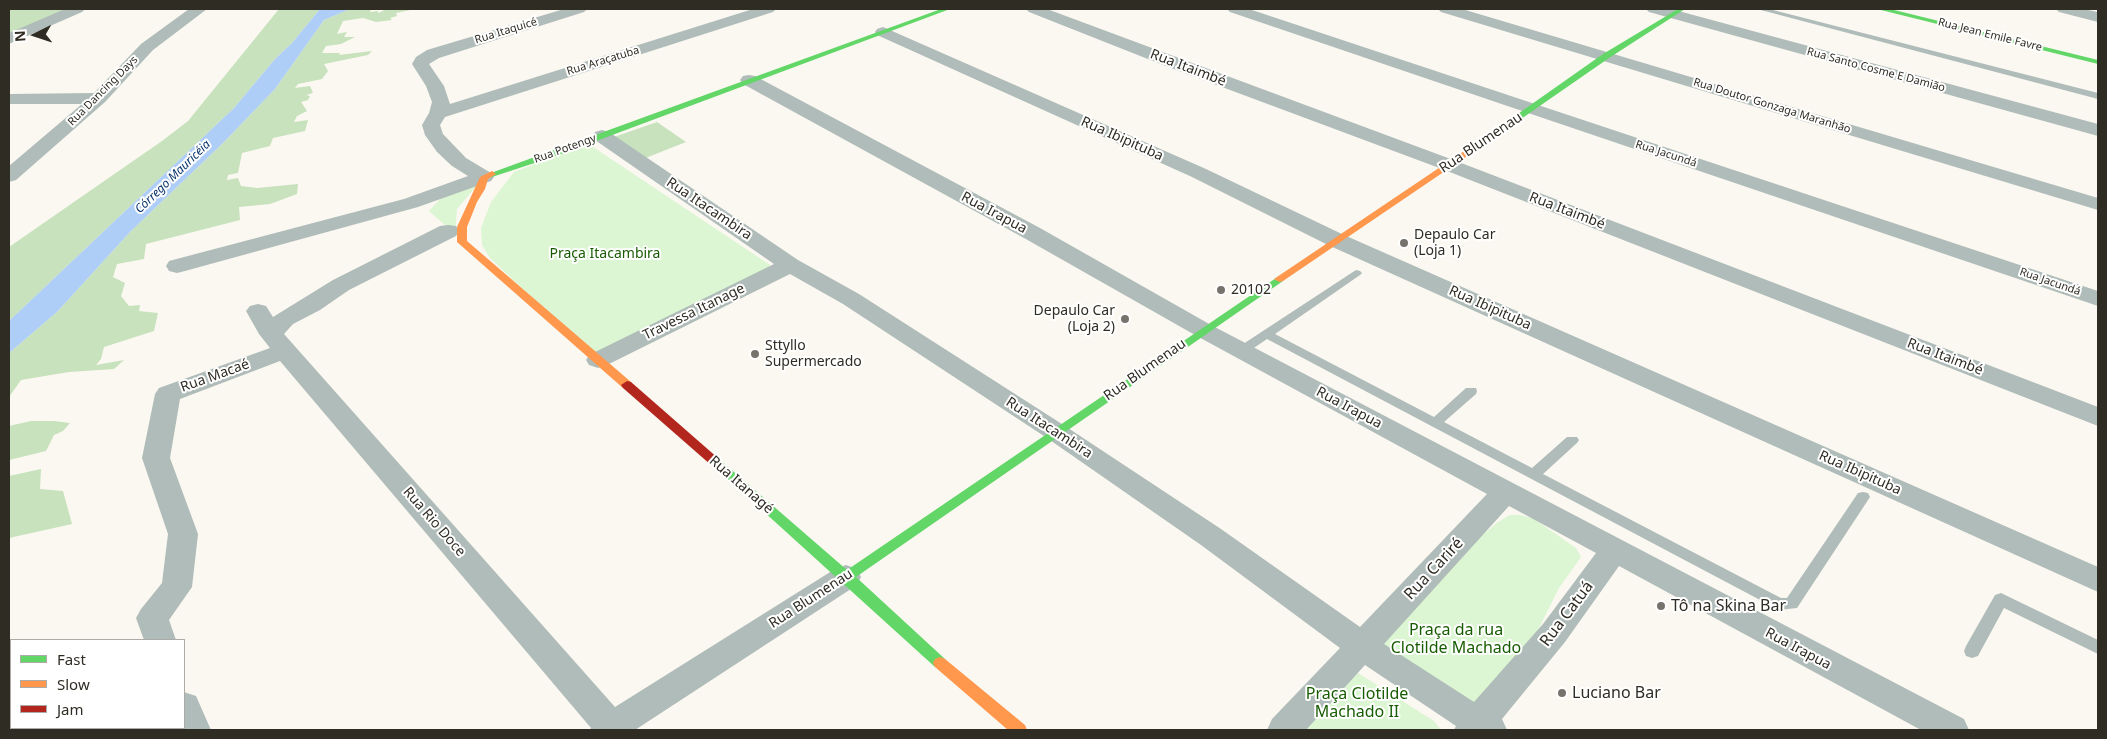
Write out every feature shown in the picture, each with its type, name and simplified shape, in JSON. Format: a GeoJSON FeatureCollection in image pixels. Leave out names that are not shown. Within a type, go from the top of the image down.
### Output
{"type":"FeatureCollection","features":[{"type":"Feature","properties":{"kind":"main road","name":"Rua Potengy"},"geometry":{"type":"LineString","coordinates":[[484,177],[602,136],[749,80],[947,9]]}},
{"type":"Feature","properties":{"kind":"main road","name":"Rua Jean Emile Favre"},"geometry":{"type":"LineString","coordinates":[[1883,9],[2098,62]]}},
{"type":"Feature","properties":{"kind":"main road","name":"Rua Blumenau"},"geometry":{"type":"LineString","coordinates":[[846,577],[1203,330],[1449,166],[1606,56],[1678,12]]}},
{"type":"Feature","properties":{"kind":"main road"},"geometry":{"type":"LineString","coordinates":[[455,236],[480,189],[484,177]]}},
{"type":"Feature","properties":{"kind":"main road","name":"Rua Itanagé"},"geometry":{"type":"LineString","coordinates":[[455,236],[846,577],[913,640],[1018,730]]}},
{"type":"Feature","properties":{"kind":"street"},"geometry":{"type":"LineString","coordinates":[[9,39],[76,9]]}},
{"type":"Feature","properties":{"kind":"street","name":"Rua Dancing Days"},"geometry":{"type":"LineString","coordinates":[[9,176],[99,98],[147,47],[199,9]]}},
{"type":"Feature","properties":{"kind":"street","name":"Rua Itaquicé"},"geometry":{"type":"LineString","coordinates":[[438,113],[440,102],[435,86],[420,64],[425,57],[579,9]]}},
{"type":"Feature","properties":{"kind":"street","name":"Rua Araçatuba"},"geometry":{"type":"LineString","coordinates":[[438,113],[768,9]]}},
{"type":"Feature","properties":{"kind":"street","name":"Rua Itaimbé"},"geometry":{"type":"LineString","coordinates":[[1034,9],[1449,166],[2098,417]]}},
{"type":"Feature","properties":{"kind":"street","name":"Rua Jacundá"},"geometry":{"type":"LineString","coordinates":[[1234,9],[1530,110],[2098,299]]}},
{"type":"Feature","properties":{"kind":"street","name":"Rua Doutor Gonzaga Maranhão"},"geometry":{"type":"LineString","coordinates":[[1446,9],[2098,204]]}},
{"type":"Feature","properties":{"kind":"street","name":"Rua Santo Cosme E Damião"},"geometry":{"type":"LineString","coordinates":[[1654,9],[1678,12],[2098,130]]}},
{"type":"Feature","properties":{"kind":"street"},"geometry":{"type":"LineString","coordinates":[[2064,9],[2098,17]]}},
{"type":"Feature","properties":{"kind":"street","name":"Rua Ibipituba"},"geometry":{"type":"LineString","coordinates":[[883,32],[1199,173],[1336,240],[2098,580]]}},
{"type":"Feature","properties":{"kind":"street","name":"Rua Irapua"},"geometry":{"type":"LineString","coordinates":[[749,80],[1032,233],[1240,351],[1952,730]]}},
{"type":"Feature","properties":{"kind":"street"},"geometry":{"type":"LineString","coordinates":[[9,100],[99,98]]}},
{"type":"Feature","properties":{"kind":"street"},"geometry":{"type":"LineString","coordinates":[[438,113],[431,125],[439,142],[460,162],[484,177]]}},
{"type":"Feature","properties":{"kind":"street","name":"Rua Itacambira"},"geometry":{"type":"LineString","coordinates":[[602,136],[790,265],[851,299],[1056,432],[1211,537],[1361,646],[1480,728]]}},
{"type":"Feature","properties":{"kind":"street","name":"Rua Potengy"},"geometry":{"type":"LineString","coordinates":[[177,266],[411,203],[484,177]]}},
{"type":"Feature","properties":{"kind":"street","name":"Rua Itanagé"},"geometry":{"type":"LineString","coordinates":[[411,203],[455,236]]}},
{"type":"Feature","properties":{"kind":"street","name":"Rua Macaé"},"geometry":{"type":"LineString","coordinates":[[156,629],[177,587],[182,534],[156,458],[168,394],[278,342],[284,319],[312,305],[341,285],[455,236]]}},
{"type":"Feature","properties":{"kind":"street","name":"Travessa Itanage"},"geometry":{"type":"LineString","coordinates":[[598,360],[790,265]]}},
{"type":"Feature","properties":{"kind":"street","name":"Rua Rio Doce"},"geometry":{"type":"LineString","coordinates":[[258,311],[278,342],[611,729]]}},
{"type":"Feature","properties":{"kind":"street","name":"Rua Cariré"},"geometry":{"type":"LineString","coordinates":[[1284,730],[1506,492]]}},
{"type":"Feature","properties":{"kind":"street","name":"Rua Catuá"},"geometry":{"type":"LineString","coordinates":[[1480,728],[1554,633],[1614,551]]}},
{"type":"Feature","properties":{"kind":"street","name":"Rua Blumenau"},"geometry":{"type":"LineString","coordinates":[[611,729],[846,577]]}},
{"type":"Feature","properties":{"kind":"street"},"geometry":{"type":"LineString","coordinates":[[185,708],[194,730]]}},
{"type":"Feature","properties":{"kind":"lane"},"geometry":{"type":"LineString","coordinates":[[1761,9],[2098,96]]}},
{"type":"Feature","properties":{"kind":"lane"},"geometry":{"type":"LineString","coordinates":[[1240,351],[1356,273]]}},
{"type":"Feature","properties":{"kind":"lane"},"geometry":{"type":"LineString","coordinates":[[1266,334],[1779,604],[1791,604],[1863,497]]}},
{"type":"Feature","properties":{"kind":"lane"},"geometry":{"type":"LineString","coordinates":[[1435,423],[1471,391]]}},
{"type":"Feature","properties":{"kind":"lane"},"geometry":{"type":"LineString","coordinates":[[1533,475],[1572,440]]}},
{"type":"Feature","properties":{"kind":"lane"},"geometry":{"type":"LineString","coordinates":[[1972,651],[2001,599],[2098,648]]}},
{"type":"Feature","properties":{"kind":"green space"},"geometry":{"type":"Polygon","coordinates":[[[9,9],[67,9],[9,34],[9,9]]]}},
{"type":"Feature","properties":{"kind":"green space"},"geometry":{"type":"Polygon","coordinates":[[[279,9],[320,9],[234,108],[9,321],[9,247],[188,121],[279,9]]]}},
{"type":"Feature","properties":{"kind":"green space"},"geometry":{"type":"Polygon","coordinates":[[[350,9],[371,9],[370,12],[378,11],[378,13],[384,9],[415,9],[396,13],[397,16],[390,18],[392,20],[376,22],[363,18],[343,21],[337,34],[347,32],[344,37],[355,37],[341,44],[326,46],[322,53],[340,53],[339,55],[372,51],[368,55],[324,64],[328,71],[322,79],[298,84],[295,88],[310,86],[313,93],[306,95],[310,96],[308,100],[301,102],[307,111],[297,116],[294,122],[308,120],[305,131],[273,138],[270,146],[242,153],[238,173],[228,175],[227,180],[238,178],[241,186],[257,188],[298,184],[297,194],[270,204],[239,207],[240,220],[146,244],[144,259],[117,264],[113,277],[125,283],[121,296],[129,306],[140,305],[139,311],[158,313],[154,331],[104,347],[101,359],[96,365],[124,360],[114,369],[69,372],[21,380],[9,397],[9,353],[57,312],[130,232],[223,143],[275,89],[324,20],[350,9]]]}},
{"type":"Feature","properties":{"kind":"green space"},"geometry":{"type":"Polygon","coordinates":[[[657,122],[686,142],[643,159],[614,137],[657,122]]]}},
{"type":"Feature","properties":{"kind":"green space","name":"Praça Itacambira"},"geometry":{"type":"Polygon","coordinates":[[[586,145],[593,147],[770,265],[767,273],[594,356],[490,258],[482,245],[481,228],[491,202],[514,172],[586,145]]]}},
{"type":"Feature","properties":{"kind":"green space"},"geometry":{"type":"Polygon","coordinates":[[[479,183],[457,209],[455,234],[429,211],[440,199],[479,183]]]}},
{"type":"Feature","properties":{"kind":"green space"},"geometry":{"type":"Polygon","coordinates":[[[31,421],[70,423],[63,431],[54,435],[46,451],[9,460],[9,426],[31,421]]]}},
{"type":"Feature","properties":{"kind":"green space"},"geometry":{"type":"Polygon","coordinates":[[[41,469],[40,489],[63,491],[72,524],[9,538],[9,476],[41,469]]]}},
{"type":"Feature","properties":{"kind":"green space","name":"Praça da rua Clotilde Machado"},"geometry":{"type":"Polygon","coordinates":[[[1510,515],[1520,515],[1534,519],[1576,548],[1581,557],[1559,588],[1538,630],[1474,711],[1374,640],[1480,537],[1510,515]]]}},
{"type":"Feature","properties":{"kind":"green space","name":"Praça Clotilde Machado II"},"geometry":{"type":"Polygon","coordinates":[[[1350,671],[1358,673],[1434,721],[1441,730],[1296,730],[1350,671]]]}},
{"type":"Feature","properties":{"kind":"water","name":"Córrego Mauricéia"},"geometry":{"type":"Polygon","coordinates":[[[320,9],[350,9],[324,20],[275,89],[223,143],[130,232],[57,312],[9,353],[9,321],[234,108],[320,9]]]}},
{"type":"Feature","properties":{"kind":"traffic: fast"},"geometry":{"type":"LineString","coordinates":[[492,174],[553,154],[947,9]]}},
{"type":"Feature","properties":{"kind":"traffic: fast"},"geometry":{"type":"LineString","coordinates":[[1479,144],[1606,56],[1682,9]]}},
{"type":"Feature","properties":{"kind":"traffic: fast"},"geometry":{"type":"LineString","coordinates":[[1883,9],[2098,62]]}},
{"type":"Feature","properties":{"kind":"traffic: fast"},"geometry":{"type":"LineString","coordinates":[[846,577],[1279,279]]}},
{"type":"Feature","properties":{"kind":"traffic: fast"},"geometry":{"type":"LineString","coordinates":[[715,462],[846,577],[940,663]]}},
{"type":"Feature","properties":{"kind":"traffic: slow"},"geometry":{"type":"LineString","coordinates":[[1279,279],[1479,144]]}},
{"type":"Feature","properties":{"kind":"traffic: slow"},"geometry":{"type":"LineString","coordinates":[[492,174],[484,177],[480,189],[472,202],[462,227],[462,242],[627,385]]}},
{"type":"Feature","properties":{"kind":"traffic: slow"},"geometry":{"type":"LineString","coordinates":[[940,663],[1019,730]]}},
{"type":"Feature","properties":{"kind":"traffic: jam"},"geometry":{"type":"LineString","coordinates":[[627,385],[715,462]]}},
{"type":"Feature","properties":{"kind":"place","name":"Depaulo Car (Loja 1)"},"geometry":{"type":"Point","coordinates":[1404,243]}},
{"type":"Feature","properties":{"kind":"place","name":"20102"},"geometry":{"type":"Point","coordinates":[1221,290]}},
{"type":"Feature","properties":{"kind":"place","name":"Depaulo Car (Loja 2)"},"geometry":{"type":"Point","coordinates":[1125,319]}},
{"type":"Feature","properties":{"kind":"place","name":"Sttyllo Supermercado"},"geometry":{"type":"Point","coordinates":[755,354]}},
{"type":"Feature","properties":{"kind":"place","name":"Tô na Skina Bar"},"geometry":{"type":"Point","coordinates":[1661,606]}},
{"type":"Feature","properties":{"kind":"place","name":"Luciano Bar"},"geometry":{"type":"Point","coordinates":[1562,693]}}]}
